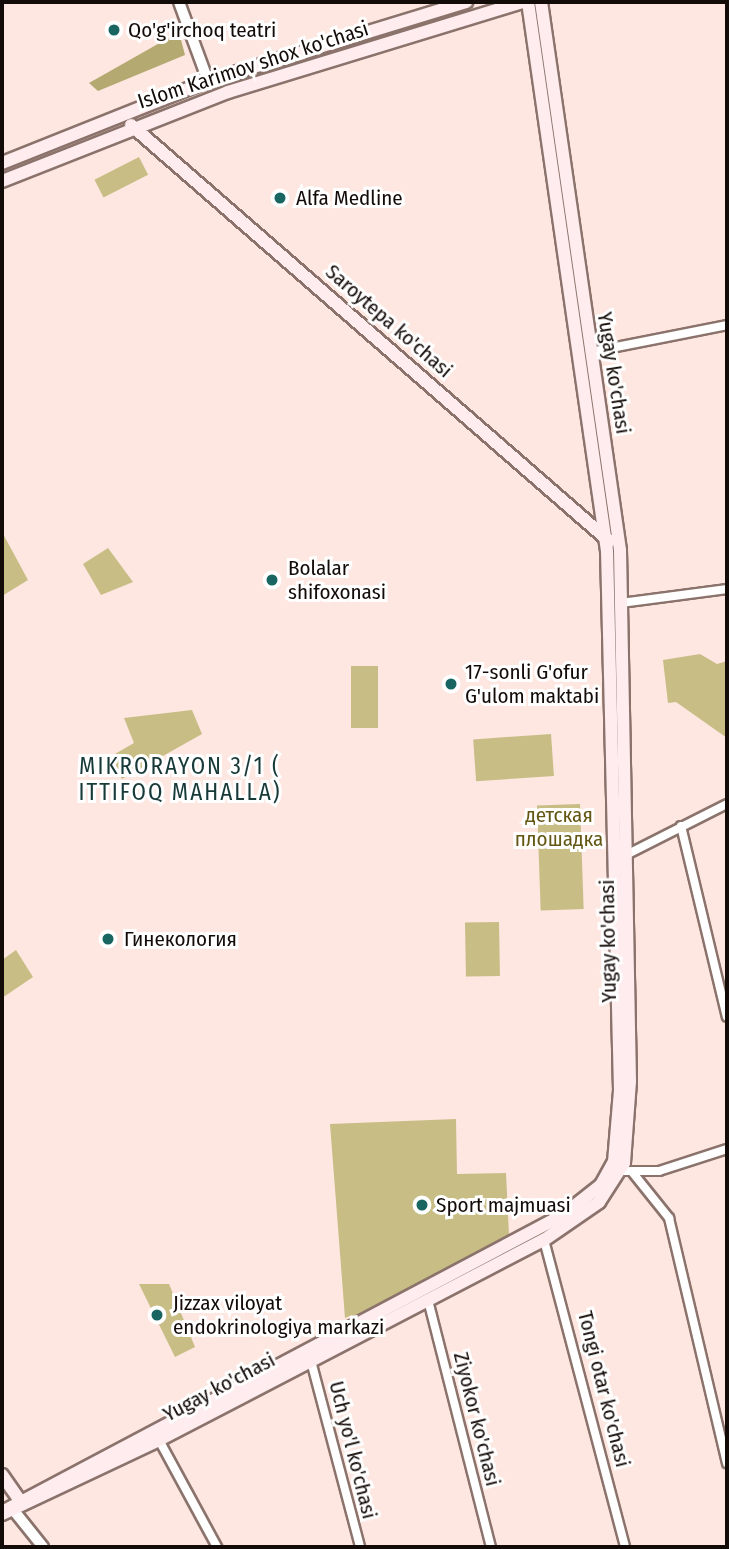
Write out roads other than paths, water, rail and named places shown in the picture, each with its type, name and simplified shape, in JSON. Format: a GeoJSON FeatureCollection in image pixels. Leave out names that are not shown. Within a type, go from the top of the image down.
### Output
{"type":"FeatureCollection","features":[{"type":"Feature","properties":{"kind":"main road","name":"Islom Karimov shox ko'chasi"},"geometry":{"type":"LineString","coordinates":[[2,163],[208,81],[466,2]]}},
{"type":"Feature","properties":{"kind":"main road","name":"Islom Karimov shox ko'chasi"},"geometry":{"type":"LineString","coordinates":[[2,181],[131,125],[523,2]]}},
{"type":"Feature","properties":{"kind":"main road","name":"Yugay ko'chasi"},"geometry":{"type":"LineString","coordinates":[[12,1508],[537,1230],[581,1203],[609,1174],[618,1143],[620,1090],[606,538],[528,2]]}},
{"type":"Feature","properties":{"kind":"main road","name":"Yugay ko'chasi"},"geometry":{"type":"LineString","coordinates":[[12,1508],[159,1440],[544,1240],[599,1202],[627,1172],[630,1081],[620,550],[541,2]]}},
{"type":"Feature","properties":{"kind":"main road","name":"Saroytepa ko'chasi"},"geometry":{"type":"LineString","coordinates":[[131,125],[620,550]]}},
{"type":"Feature","properties":{"kind":"main road"},"geometry":{"type":"LineString","coordinates":[[2,1475],[12,1508]]}},
{"type":"Feature","properties":{"kind":"main road"},"geometry":{"type":"LineString","coordinates":[[2,1489],[12,1508]]}},
{"type":"Feature","properties":{"kind":"street"},"geometry":{"type":"LineString","coordinates":[[181,2],[208,81]]}},
{"type":"Feature","properties":{"kind":"street"},"geometry":{"type":"LineString","coordinates":[[591,352],[727,325]]}},
{"type":"Feature","properties":{"kind":"street"},"geometry":{"type":"LineString","coordinates":[[621,603],[727,589]]}},
{"type":"Feature","properties":{"kind":"street"},"geometry":{"type":"LineString","coordinates":[[626,855],[727,804]]}},
{"type":"Feature","properties":{"kind":"street"},"geometry":{"type":"LineString","coordinates":[[681,826],[727,1017]]}},
{"type":"Feature","properties":{"kind":"street"},"geometry":{"type":"LineString","coordinates":[[727,1149],[627,1172],[669,1218],[727,1463]]}},
{"type":"Feature","properties":{"kind":"street","name":"Tongi otar ko'chasi"},"geometry":{"type":"LineString","coordinates":[[544,1240],[625,1547]]}},
{"type":"Feature","properties":{"kind":"street","name":"Ziyokor ko'chasi"},"geometry":{"type":"LineString","coordinates":[[428,1300],[491,1547]]}},
{"type":"Feature","properties":{"kind":"street","name":"Uch yo'l ko'chasi"},"geometry":{"type":"LineString","coordinates":[[311,1361],[360,1547]]}},
{"type":"Feature","properties":{"kind":"street"},"geometry":{"type":"LineString","coordinates":[[159,1440],[217,1547]]}},
{"type":"Feature","properties":{"kind":"street"},"geometry":{"type":"LineString","coordinates":[[12,1508],[31,1528],[43,1547]]}},
{"type":"Feature","properties":{"kind":"place","name":"Qo'g'irchoq teatri"},"geometry":{"type":"Point","coordinates":[114,30]}},
{"type":"Feature","properties":{"kind":"place","name":"Alfa Medline"},"geometry":{"type":"Point","coordinates":[280,198]}},
{"type":"Feature","properties":{"kind":"place","name":"Bolalar shifoxonasi"},"geometry":{"type":"Point","coordinates":[272,580]}},
{"type":"Feature","properties":{"kind":"place","name":"17-sonli G'ofur G'ulom maktabi"},"geometry":{"type":"Point","coordinates":[451,684]}},
{"type":"Feature","properties":{"kind":"place","name":"Гинекология"},"geometry":{"type":"Point","coordinates":[108,939]}},
{"type":"Feature","properties":{"kind":"place","name":"Sport majmuasi"},"geometry":{"type":"Point","coordinates":[422,1205]}},
{"type":"Feature","properties":{"kind":"place","name":"Jizzax viloyat endokrinologiya markazi"},"geometry":{"type":"Point","coordinates":[157,1315]}},
{"type":"Feature","properties":{"kind":"district","name":"MIKRORAYON 3/1 ( ITTIFOQ MAHALLA)"},"geometry":{"type":"Point","coordinates":[180,779]}},
{"type":"Feature","properties":{"kind":"park label","name":"детская плошадка"},"geometry":{"type":"Point","coordinates":[559,827]}}]}
